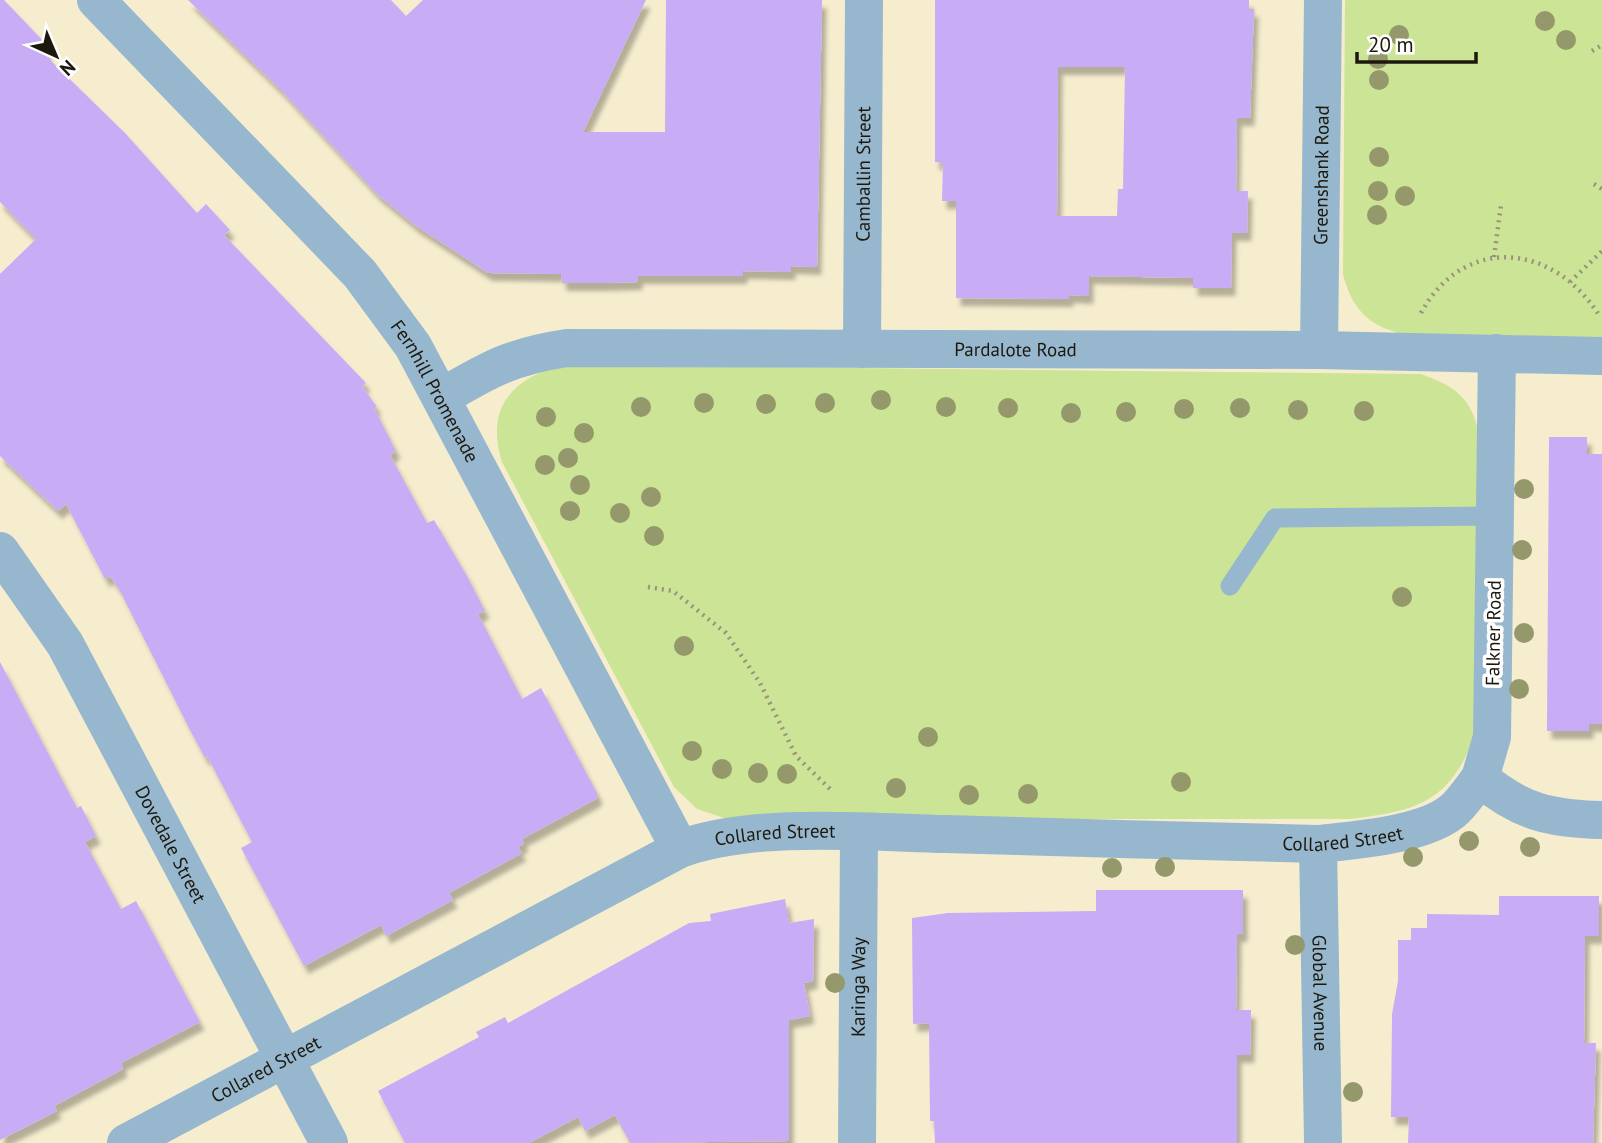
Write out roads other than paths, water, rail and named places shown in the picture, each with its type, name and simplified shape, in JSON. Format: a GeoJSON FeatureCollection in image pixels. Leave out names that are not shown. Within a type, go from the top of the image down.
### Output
{"type":"FeatureCollection","features":[{"type":"Feature","properties":{"kind":"street","name":"Fernhill Promenade"},"geometry":{"type":"LineString","coordinates":[[96,0],[360,274],[413,345],[680,849]]}},
{"type":"Feature","properties":{"kind":"street","name":"Camballin Street"},"geometry":{"type":"LineString","coordinates":[[862,349],[864,0]]}},
{"type":"Feature","properties":{"kind":"street","name":"Greenshank Road"},"geometry":{"type":"LineString","coordinates":[[1319,350],[1323,0]]}},
{"type":"Feature","properties":{"kind":"street","name":"Pardalote Road"},"geometry":{"type":"LineString","coordinates":[[442,397],[505,361],[568,348],[1319,350],[1602,356]]}},
{"type":"Feature","properties":{"kind":"street","name":"Falkner Road"},"geometry":{"type":"LineString","coordinates":[[1480,778],[1492,737],[1497,353]]}},
{"type":"Feature","properties":{"kind":"street","name":"Dovedale Street"},"geometry":{"type":"LineString","coordinates":[[0,551],[65,644],[329,1143]]}},
{"type":"Feature","properties":{"kind":"street","name":"Collared Street"},"geometry":{"type":"LineString","coordinates":[[127,1143],[680,849],[707,839],[732,835],[859,832],[1318,844],[1374,838],[1415,829],[1454,810],[1480,778]]}},
{"type":"Feature","properties":{"kind":"street"},"geometry":{"type":"LineString","coordinates":[[1480,778],[1499,794],[1540,815],[1602,820]]}},
{"type":"Feature","properties":{"kind":"street","name":"Karinga Way"},"geometry":{"type":"LineString","coordinates":[[857,1143],[859,832]]}},
{"type":"Feature","properties":{"kind":"street","name":"Global Avenue"},"geometry":{"type":"LineString","coordinates":[[1318,844],[1323,1143]]}},
{"type":"Feature","properties":{"kind":"lane"},"geometry":{"type":"LineString","coordinates":[[1230,586],[1275,518],[1495,516]]}}]}
